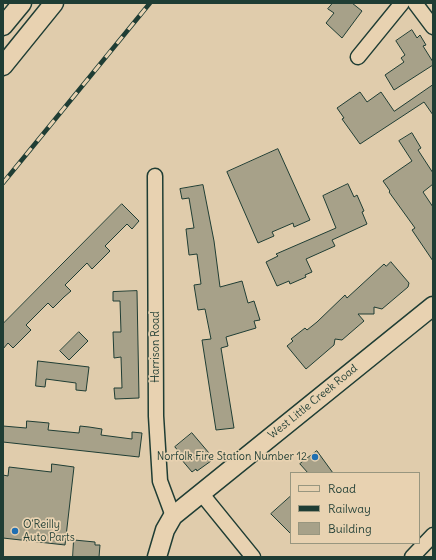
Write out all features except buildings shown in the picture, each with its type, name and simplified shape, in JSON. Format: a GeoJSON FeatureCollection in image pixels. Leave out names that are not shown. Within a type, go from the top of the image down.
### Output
{"type":"FeatureCollection","features":[{"type":"Feature","properties":{"kind":"main road"},"geometry":{"type":"LineString","coordinates":[[3,26],[22,3]]}},
{"type":"Feature","properties":{"kind":"main road"},"geometry":{"type":"LineString","coordinates":[[3,66],[54,3]]}},
{"type":"Feature","properties":{"kind":"main road","name":"West Little Creek Road"},"geometry":{"type":"LineString","coordinates":[[157,557],[165,530],[173,516],[433,306]]}},
{"type":"Feature","properties":{"kind":"street"},"geometry":{"type":"LineString","coordinates":[[358,57],[402,3]]}},
{"type":"Feature","properties":{"kind":"street"},"geometry":{"type":"LineString","coordinates":[[415,3],[433,27]]}},
{"type":"Feature","properties":{"kind":"street","name":"Harrison Road"},"geometry":{"type":"LineString","coordinates":[[155,176],[156,416],[160,481],[173,516]]}},
{"type":"Feature","properties":{"kind":"street"},"geometry":{"type":"LineString","coordinates":[[201,493],[253,557]]}},
{"type":"Feature","properties":{"kind":"street"},"geometry":{"type":"LineString","coordinates":[[412,557],[433,535]]}},
{"type":"Feature","properties":{"kind":"railway"},"geometry":{"type":"LineString","coordinates":[[3,183],[150,3]]}},
{"type":"Feature","properties":{"kind":"place","name":"Norfolk Fire Station Number 12"},"geometry":{"type":"Point","coordinates":[315,457]}},
{"type":"Feature","properties":{"kind":"place","name":"O'Reilly Auto Parts"},"geometry":{"type":"Point","coordinates":[15,531]}}]}
